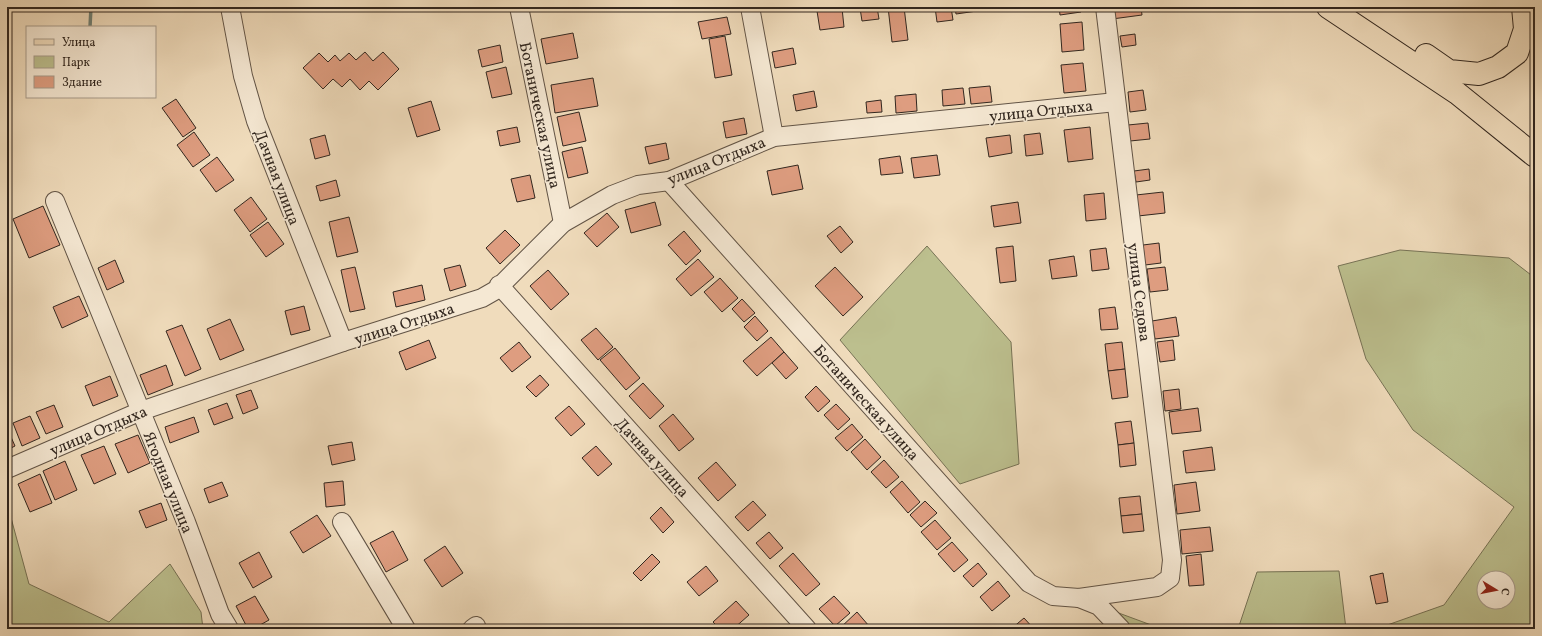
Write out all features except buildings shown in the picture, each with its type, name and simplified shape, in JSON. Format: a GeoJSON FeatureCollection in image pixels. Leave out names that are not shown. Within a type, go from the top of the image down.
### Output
{"type":"FeatureCollection","features":[{"type":"Feature","properties":{"kind":"main road"},"geometry":{"type":"LineString","coordinates":[[1328,7],[1457,93],[1535,156]]}},
{"type":"Feature","properties":{"kind":"main road"},"geometry":{"type":"LineString","coordinates":[[1355,7],[1449,71],[1479,74],[1498,67],[1517,53],[1525,29],[1523,7]]}},
{"type":"Feature","properties":{"kind":"main road"},"geometry":{"type":"LineString","coordinates":[[1526,7],[1535,30]]}},
{"type":"Feature","properties":{"kind":"street","name":"Дачная улица"},"geometry":{"type":"LineString","coordinates":[[230,7],[243,76],[256,121],[343,342]]}},
{"type":"Feature","properties":{"kind":"street","name":"Ботаническая улица"},"geometry":{"type":"LineString","coordinates":[[519,7],[563,223]]}},
{"type":"Feature","properties":{"kind":"street","name":"улица Отдыха"},"geometry":{"type":"LineString","coordinates":[[750,7],[774,137]]}},
{"type":"Feature","properties":{"kind":"street","name":"улица Седова"},"geometry":{"type":"LineString","coordinates":[[1079,598],[1156,587],[1170,578],[1172,560],[1105,7]]}},
{"type":"Feature","properties":{"kind":"street","name":"улица Отдыха"},"geometry":{"type":"LineString","coordinates":[[7,468],[140,411],[343,342],[482,298],[499,285],[563,223],[625,189],[669,181],[774,137],[1116,102]]}},
{"type":"Feature","properties":{"kind":"street","name":"Ботаническая улица"},"geometry":{"type":"LineString","coordinates":[[669,181],[1030,584],[1053,596],[1079,598]]}},
{"type":"Feature","properties":{"kind":"street","name":"Ягодная улица"},"geometry":{"type":"LineString","coordinates":[[55,201],[186,522],[220,614],[228,629]]}},
{"type":"Feature","properties":{"kind":"street","name":"Дачная улица"},"geometry":{"type":"LineString","coordinates":[[499,285],[807,629]]}},
{"type":"Feature","properties":{"kind":"street"},"geometry":{"type":"LineString","coordinates":[[342,522],[406,629]]}},
{"type":"Feature","properties":{"kind":"street"},"geometry":{"type":"LineString","coordinates":[[1079,598],[1099,606],[1121,629]]}},
{"type":"Feature","properties":{"kind":"green space"},"geometry":{"type":"Polygon","coordinates":[[[927,246],[1011,342],[1019,464],[960,484],[840,340],[927,246]]]}},
{"type":"Feature","properties":{"kind":"green space"},"geometry":{"type":"Polygon","coordinates":[[[1400,250],[1509,258],[1535,278],[1535,629],[1376,629],[1444,605],[1514,507],[1413,430],[1366,359],[1338,266],[1400,250]]]}},
{"type":"Feature","properties":{"kind":"green space"},"geometry":{"type":"Polygon","coordinates":[[[7,503],[29,584],[109,622],[170,564],[201,612],[203,629],[7,629],[7,503]]]}},
{"type":"Feature","properties":{"kind":"green space"},"geometry":{"type":"Polygon","coordinates":[[[1339,571],[1346,629],[1238,629],[1257,572],[1339,571]]]}},
{"type":"Feature","properties":{"kind":"green space"},"geometry":{"type":"Polygon","coordinates":[[[1116,612],[1162,629],[1112,629],[1116,612]]]}},
{"type":"Feature","properties":{"kind":"waterway"},"geometry":{"type":"LineString","coordinates":[[90,26],[91,7]]}}]}
